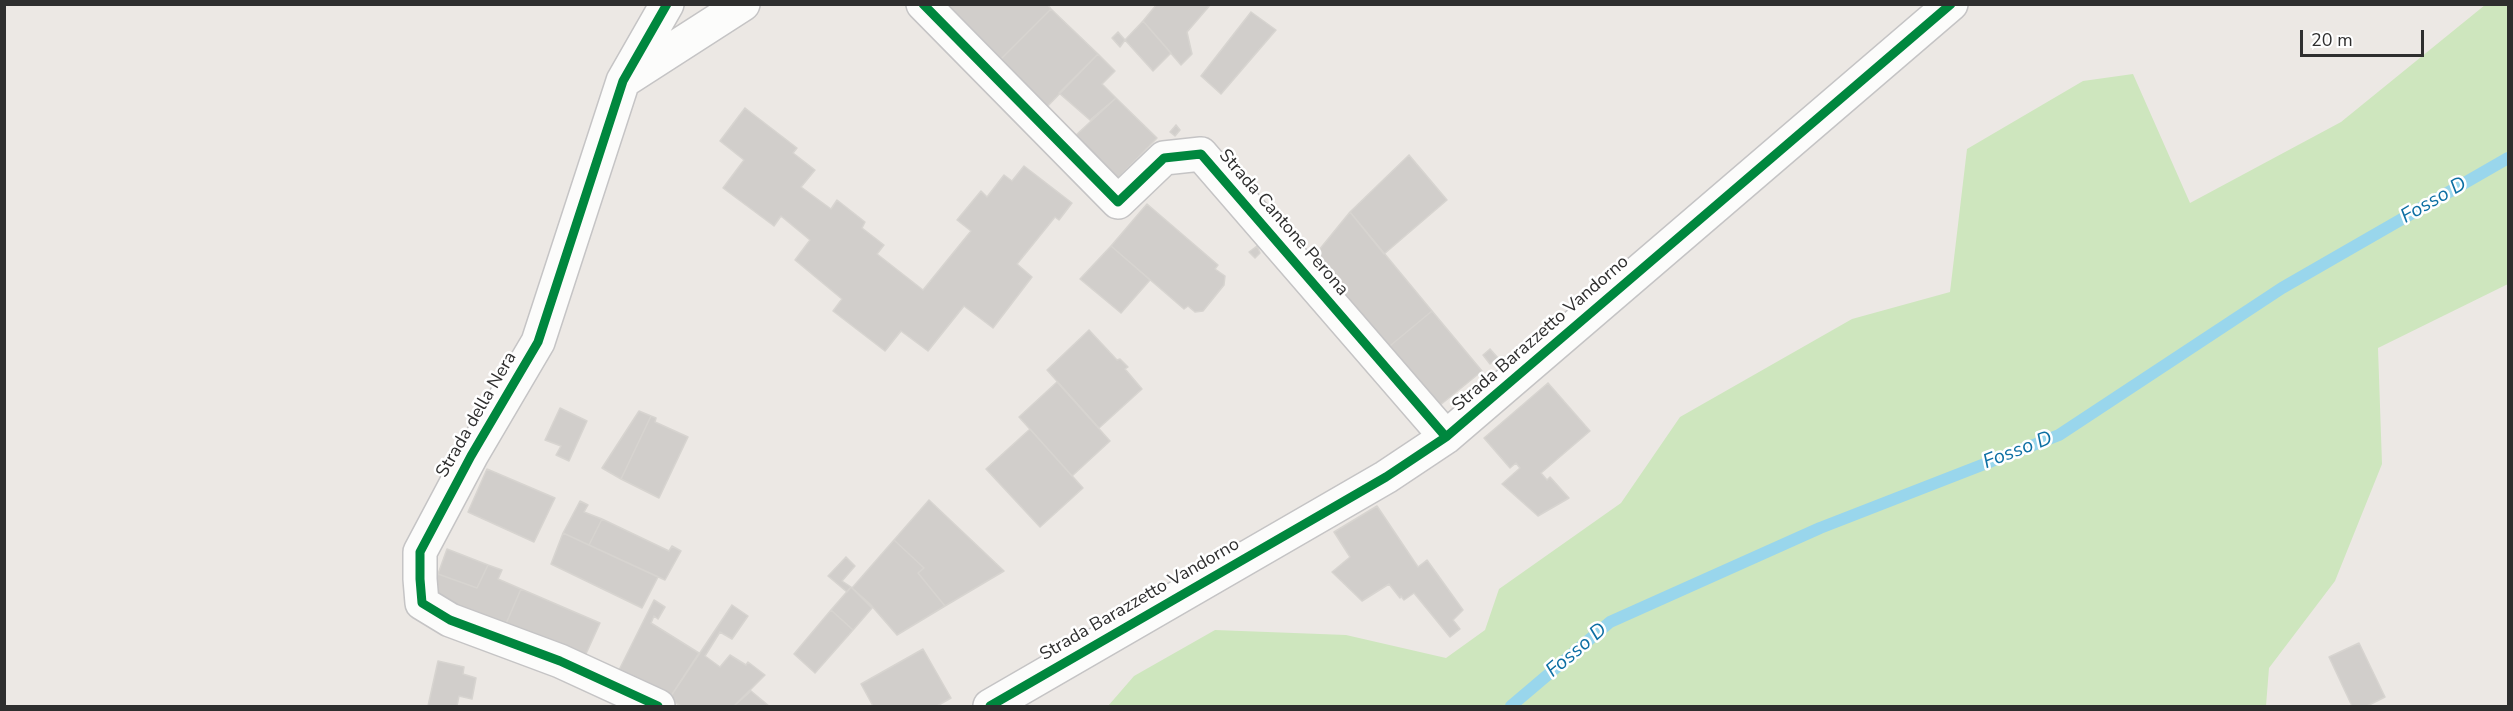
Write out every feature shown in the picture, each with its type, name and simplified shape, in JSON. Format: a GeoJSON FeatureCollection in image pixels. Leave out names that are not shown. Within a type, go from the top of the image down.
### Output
{"type":"FeatureCollection","features":[{"type":"Feature","properties":{"kind":"street","name":"Strada della Nera"},"geometry":{"type":"LineString","coordinates":[[658,706],[560,662],[450,620],[422,603],[420,552],[471,456],[538,342],[623,81],[667,4]]}},
{"type":"Feature","properties":{"kind":"street"},"geometry":{"type":"LineString","coordinates":[[623,81],[743,4]]}},
{"type":"Feature","properties":{"kind":"street","name":"Strada Cantone Perona"},"geometry":{"type":"LineString","coordinates":[[923,4],[1118,202],[1164,158],[1201,154],[1446,437]]}},
{"type":"Feature","properties":{"kind":"street","name":"Strada Barazzetto Vandorno"},"geometry":{"type":"LineString","coordinates":[[990,706],[1386,477],[1446,437],[1951,4]]}},
{"type":"Feature","properties":{"kind":"green space"},"geometry":{"type":"Polygon","coordinates":[[[2485,5],[2508,5],[2508,284],[2378,348],[2382,464],[2335,581],[2269,668],[2266,706],[1108,706],[1134,676],[1215,630],[1346,635],[1446,658],[1485,630],[1499,589],[1621,503],[1680,417],[1852,319],[1950,292],[1967,149],[2083,81],[2133,74],[2190,203],[2341,122],[2485,5]]]}},
{"type":"Feature","properties":{"kind":"building"},"geometry":{"type":"Polygon","coordinates":[[[943,4],[1047,4],[1051,9],[995,65],[943,4]]]}},
{"type":"Feature","properties":{"kind":"building"},"geometry":{"type":"Polygon","coordinates":[[[1157,4],[1211,4],[1187,32],[1192,54],[1181,65],[1143,21],[1157,4]]]}},
{"type":"Feature","properties":{"kind":"building"},"geometry":{"type":"Polygon","coordinates":[[[1051,9],[1098,54],[1042,112],[995,65],[1051,9]]]}},
{"type":"Feature","properties":{"kind":"building"},"geometry":{"type":"Polygon","coordinates":[[[1251,12],[1276,30],[1221,94],[1201,76],[1251,12]]]}},
{"type":"Feature","properties":{"kind":"building"},"geometry":{"type":"Polygon","coordinates":[[[1143,21],[1171,53],[1153,71],[1125,40],[1143,21]]]}},
{"type":"Feature","properties":{"kind":"building"},"geometry":{"type":"Polygon","coordinates":[[[1118,32],[1125,40],[1120,47],[1112,38],[1118,32]]]}},
{"type":"Feature","properties":{"kind":"building"},"geometry":{"type":"Polygon","coordinates":[[[1098,54],[1115,71],[1102,84],[1116,98],[1090,120],[1059,93],[1098,54]]]}},
{"type":"Feature","properties":{"kind":"building"},"geometry":{"type":"Polygon","coordinates":[[[1116,98],[1157,138],[1118,178],[1075,136],[1116,98]]]}},
{"type":"Feature","properties":{"kind":"building"},"geometry":{"type":"Polygon","coordinates":[[[745,108],[797,148],[793,153],[815,170],[801,187],[831,209],[837,200],[865,222],[862,228],[884,245],[877,254],[923,290],[971,231],[957,220],[981,191],[987,197],[1004,175],[1012,181],[1024,166],[1072,203],[1059,220],[1055,217],[1017,264],[1032,277],[993,328],[964,306],[928,351],[901,331],[885,351],[833,311],[842,299],[795,260],[810,240],[781,216],[774,226],[723,188],[744,160],[720,141],[745,108]]]}},
{"type":"Feature","properties":{"kind":"building"},"geometry":{"type":"Polygon","coordinates":[[[1176,125],[1180,130],[1175,136],[1170,132],[1176,125]]]}},
{"type":"Feature","properties":{"kind":"building"},"geometry":{"type":"Polygon","coordinates":[[[1409,155],[1447,200],[1384,254],[1350,212],[1409,155]]]}},
{"type":"Feature","properties":{"kind":"building"},"geometry":{"type":"Polygon","coordinates":[[[1147,204],[1218,265],[1215,269],[1225,276],[1224,285],[1203,311],[1195,312],[1188,306],[1184,309],[1111,246],[1147,204]]]}},
{"type":"Feature","properties":{"kind":"building"},"geometry":{"type":"Polygon","coordinates":[[[1350,212],[1432,311],[1385,350],[1310,261],[1350,212]]]}},
{"type":"Feature","properties":{"kind":"building"},"geometry":{"type":"Polygon","coordinates":[[[1111,246],[1150,280],[1121,313],[1080,279],[1111,246]]]}},
{"type":"Feature","properties":{"kind":"building"},"geometry":{"type":"Polygon","coordinates":[[[1257,246],[1260,253],[1255,258],[1249,252],[1257,246]]]}},
{"type":"Feature","properties":{"kind":"building"},"geometry":{"type":"Polygon","coordinates":[[[1432,311],[1482,371],[1434,410],[1385,350],[1432,311]]]}},
{"type":"Feature","properties":{"kind":"building"},"geometry":{"type":"Polygon","coordinates":[[[1089,330],[1117,360],[1120,359],[1128,367],[1125,369],[1142,389],[1099,428],[1047,370],[1089,330]]]}},
{"type":"Feature","properties":{"kind":"building"},"geometry":{"type":"Polygon","coordinates":[[[1490,349],[1498,358],[1490,364],[1483,355],[1490,349]]]}},
{"type":"Feature","properties":{"kind":"building"},"geometry":{"type":"Polygon","coordinates":[[[1057,382],[1110,441],[1072,476],[1019,417],[1057,382]]]}},
{"type":"Feature","properties":{"kind":"building"},"geometry":{"type":"Polygon","coordinates":[[[1548,383],[1590,431],[1541,473],[1547,480],[1550,477],[1569,498],[1538,516],[1502,484],[1520,468],[1516,463],[1510,468],[1484,438],[1548,383]]]}},
{"type":"Feature","properties":{"kind":"building"},"geometry":{"type":"Polygon","coordinates":[[[560,408],[587,421],[569,461],[556,455],[561,446],[545,440],[560,408]]]}},
{"type":"Feature","properties":{"kind":"building"},"geometry":{"type":"Polygon","coordinates":[[[639,411],[651,416],[621,479],[602,468],[639,411]]]}},
{"type":"Feature","properties":{"kind":"building"},"geometry":{"type":"Polygon","coordinates":[[[651,416],[656,418],[655,422],[688,437],[659,498],[621,479],[651,416]]]}},
{"type":"Feature","properties":{"kind":"building"},"geometry":{"type":"Polygon","coordinates":[[[1030,429],[1083,488],[1040,527],[986,469],[1030,429]]]}},
{"type":"Feature","properties":{"kind":"building"},"geometry":{"type":"Polygon","coordinates":[[[487,469],[555,498],[534,542],[468,512],[487,469]]]}},
{"type":"Feature","properties":{"kind":"building"},"geometry":{"type":"Polygon","coordinates":[[[929,500],[1004,571],[945,606],[918,573],[924,568],[894,540],[929,500]]]}},
{"type":"Feature","properties":{"kind":"building"},"geometry":{"type":"Polygon","coordinates":[[[580,501],[588,505],[584,512],[602,519],[589,545],[563,533],[580,501]]]}},
{"type":"Feature","properties":{"kind":"building"},"geometry":{"type":"Polygon","coordinates":[[[1377,506],[1418,567],[1427,560],[1463,610],[1453,620],[1460,629],[1450,637],[1414,593],[1404,600],[1389,584],[1362,601],[1332,572],[1350,557],[1334,532],[1377,506]]]}},
{"type":"Feature","properties":{"kind":"building"},"geometry":{"type":"Polygon","coordinates":[[[602,519],[669,551],[672,546],[681,551],[665,580],[589,545],[602,519]]]}},
{"type":"Feature","properties":{"kind":"building"},"geometry":{"type":"Polygon","coordinates":[[[563,533],[658,577],[642,608],[551,564],[563,533]]]}},
{"type":"Feature","properties":{"kind":"building"},"geometry":{"type":"Polygon","coordinates":[[[894,540],[924,568],[918,573],[945,606],[897,635],[870,604],[852,588],[894,540]]]}},
{"type":"Feature","properties":{"kind":"building"},"geometry":{"type":"Polygon","coordinates":[[[447,549],[488,565],[477,588],[438,574],[447,549]]]}},
{"type":"Feature","properties":{"kind":"building"},"geometry":{"type":"Polygon","coordinates":[[[846,557],[855,566],[842,581],[851,587],[847,592],[828,576],[846,557]]]}},
{"type":"Feature","properties":{"kind":"building"},"geometry":{"type":"Polygon","coordinates":[[[488,565],[502,570],[498,579],[521,589],[505,626],[430,595],[438,574],[477,588],[488,565]]]}},
{"type":"Feature","properties":{"kind":"building"},"geometry":{"type":"Polygon","coordinates":[[[851,587],[872,608],[853,630],[831,610],[851,587]]]}},
{"type":"Feature","properties":{"kind":"building"},"geometry":{"type":"Polygon","coordinates":[[[521,589],[600,623],[585,656],[505,626],[521,589]]]}},
{"type":"Feature","properties":{"kind":"building"},"geometry":{"type":"Polygon","coordinates":[[[654,600],[665,607],[658,619],[654,616],[651,623],[699,653],[669,699],[619,670],[654,600]]]}},
{"type":"Feature","properties":{"kind":"building"},"geometry":{"type":"Polygon","coordinates":[[[732,605],[748,616],[732,639],[720,632],[705,656],[720,667],[730,655],[746,665],[748,662],[765,675],[734,706],[681,706],[669,699],[732,605]]]}},
{"type":"Feature","properties":{"kind":"building"},"geometry":{"type":"Polygon","coordinates":[[[831,610],[853,630],[815,673],[794,654],[831,610]]]}},
{"type":"Feature","properties":{"kind":"building"},"geometry":{"type":"Polygon","coordinates":[[[2359,643],[2385,697],[2367,706],[2352,706],[2329,657],[2359,643]]]}},
{"type":"Feature","properties":{"kind":"building"},"geometry":{"type":"Polygon","coordinates":[[[923,649],[951,698],[937,706],[873,706],[861,684],[923,649]]]}},
{"type":"Feature","properties":{"kind":"building"},"geometry":{"type":"Polygon","coordinates":[[[438,661],[464,667],[463,674],[476,678],[472,699],[459,696],[457,706],[428,706],[438,661]]]}},
{"type":"Feature","properties":{"kind":"building"},"geometry":{"type":"Polygon","coordinates":[[[751,691],[769,706],[734,706],[751,691]]]}},
{"type":"Feature","properties":{"kind":"waterway","name":"Fosso D"},"geometry":{"type":"LineString","coordinates":[[1511,706],[1610,622],[1820,528],[2059,435],[2282,288],[2508,158]]}},
{"type":"Feature","properties":{"kind":"cycle path"},"geometry":{"type":"LineString","coordinates":[[658,706],[560,661],[450,620],[422,603],[420,552],[471,456],[538,342],[623,81],[667,4]]}},
{"type":"Feature","properties":{"kind":"cycle path"},"geometry":{"type":"LineString","coordinates":[[923,4],[1118,202],[1164,158],[1201,154],[1446,437]]}},
{"type":"Feature","properties":{"kind":"cycle path"},"geometry":{"type":"LineString","coordinates":[[990,706],[1386,477],[1446,437],[1951,4]]}}]}
